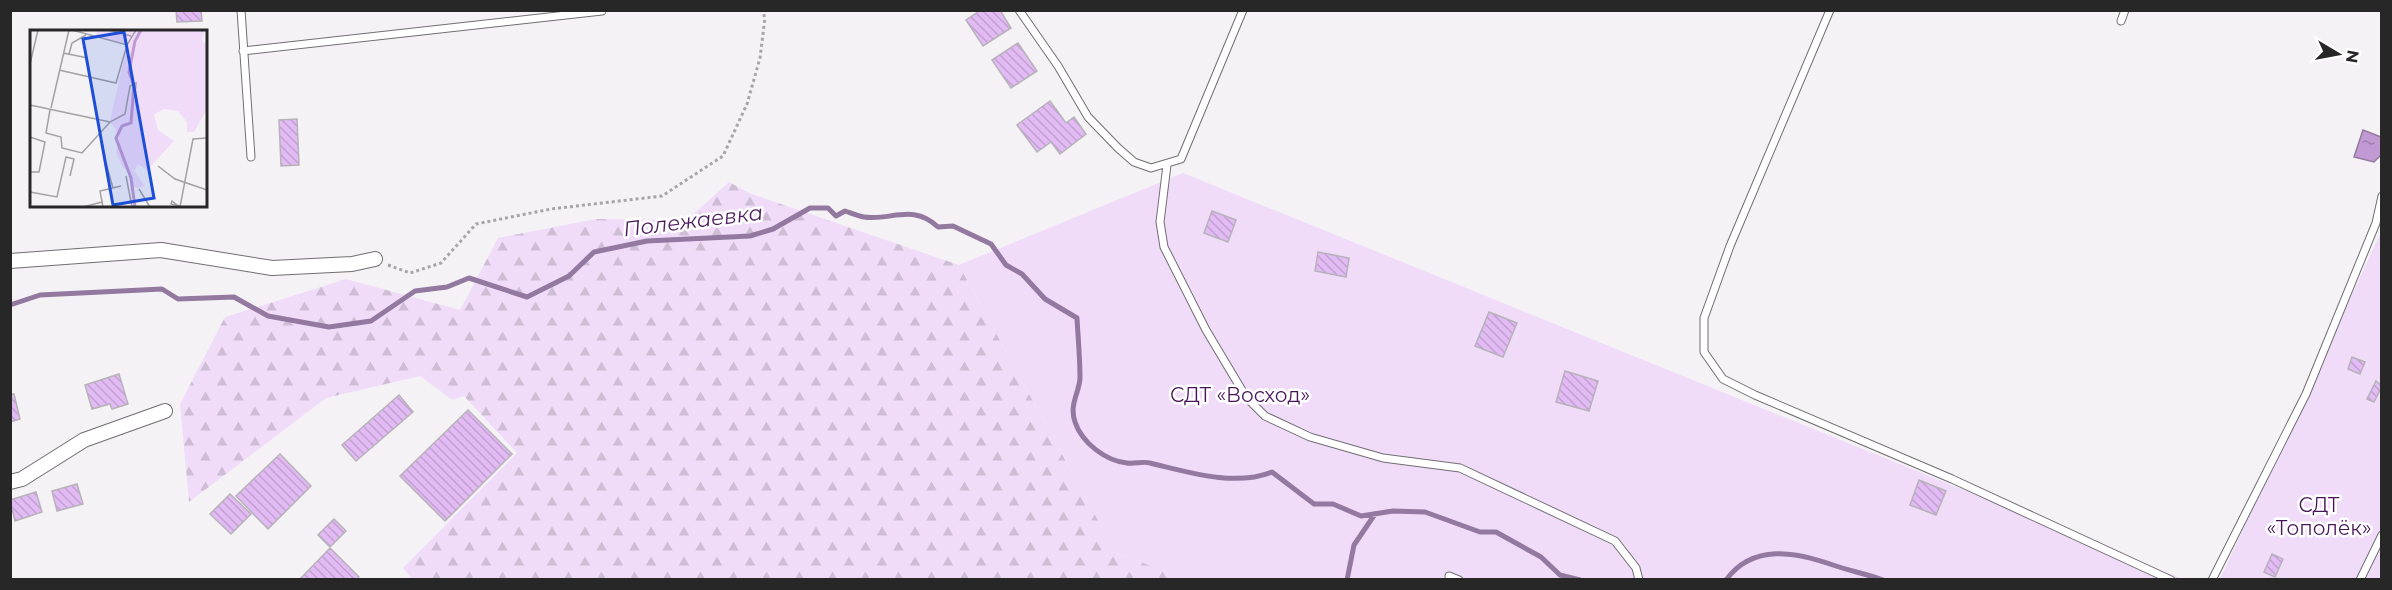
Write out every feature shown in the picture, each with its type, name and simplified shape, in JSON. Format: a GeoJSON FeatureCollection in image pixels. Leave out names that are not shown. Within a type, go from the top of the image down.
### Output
{"type":"FeatureCollection","features":[{"type":"Feature","properties":{"kind":"street"},"geometry":{"type":"LineString","coordinates":[[10,261],[161,250],[272,268],[351,264],[375,260]]}},
{"type":"Feature","properties":{"kind":"street"},"geometry":{"type":"LineString","coordinates":[[10,482],[22,479],[84,440],[165,411]]}},
{"type":"Feature","properties":{"kind":"lane"},"geometry":{"type":"LineString","coordinates":[[241,10],[251,157]]}},
{"type":"Feature","properties":{"kind":"lane"},"geometry":{"type":"LineString","coordinates":[[1019,10],[1058,66],[1088,117],[1134,162],[1150,168],[1167,165],[1180,159],[1243,10]]}},
{"type":"Feature","properties":{"kind":"lane"},"geometry":{"type":"LineString","coordinates":[[1830,10],[1730,246],[1704,318],[1704,352],[1723,378],[1755,395],[1952,479],[2171,579]]}},
{"type":"Feature","properties":{"kind":"lane"},"geometry":{"type":"LineString","coordinates":[[2121,21],[2125,10]]}},
{"type":"Feature","properties":{"kind":"lane"},"geometry":{"type":"LineString","coordinates":[[243,51],[602,11]]}},
{"type":"Feature","properties":{"kind":"lane"},"geometry":{"type":"LineString","coordinates":[[1167,165],[1160,222],[1164,247],[1206,330],[1246,397],[1265,416],[1310,437],[1383,458],[1461,468],[1614,541],[1636,568],[1639,579]]}},
{"type":"Feature","properties":{"kind":"lane"},"geometry":{"type":"LineString","coordinates":[[2212,579],[2306,394],[2376,223],[2382,196]]}},
{"type":"Feature","properties":{"kind":"lane"},"geometry":{"type":"LineString","coordinates":[[2360,579],[2382,535]]}},
{"type":"Feature","properties":{"kind":"lane"},"geometry":{"type":"LineString","coordinates":[[1449,576],[1459,579]]}},
{"type":"Feature","properties":{"kind":"path"},"geometry":{"type":"LineString","coordinates":[[375,260],[410,273],[441,263],[476,224],[551,209],[662,196],[723,156],[747,104],[760,58],[765,18],[762,10]]}},
{"type":"Feature","properties":{"kind":"green space","name":"СДТ «Восход»"},"geometry":{"type":"Polygon","coordinates":[[[1183,173],[2183,579],[1188,579],[1116,553],[959,265],[1183,173]]]}},
{"type":"Feature","properties":{"kind":"green space"},"geometry":{"type":"Polygon","coordinates":[[[729,182],[749,193],[959,265],[1116,553],[1188,579],[412,579],[403,568],[517,453],[464,396],[452,400],[420,376],[326,398],[189,502],[180,404],[225,317],[346,279],[460,310],[498,238],[596,219],[687,220],[729,182]]]}},
{"type":"Feature","properties":{"kind":"green space","name":"СДТ «Тополёк»"},"geometry":{"type":"Polygon","coordinates":[[[2381,232],[2381,579],[2220,579],[2381,232]]]}},
{"type":"Feature","properties":{"kind":"water"},"geometry":{"type":"Polygon","coordinates":[[[2363,130],[2381,137],[2381,155],[2374,162],[2354,157],[2363,130]]]}},
{"type":"Feature","properties":{"kind":"building"},"geometry":{"type":"Polygon","coordinates":[[[176,10],[201,10],[202,21],[177,22],[176,10]]]}},
{"type":"Feature","properties":{"kind":"building"},"geometry":{"type":"Polygon","coordinates":[[[981,10],[1000,10],[1011,28],[983,46],[966,20],[981,10]]]}},
{"type":"Feature","properties":{"kind":"building"},"geometry":{"type":"Polygon","coordinates":[[[1018,43],[1037,71],[1011,88],[992,60],[1018,43]]]}},
{"type":"Feature","properties":{"kind":"building"},"geometry":{"type":"Polygon","coordinates":[[[1050,101],[1066,123],[1074,117],[1086,134],[1060,154],[1051,142],[1037,152],[1017,125],[1050,101]]]}},
{"type":"Feature","properties":{"kind":"building"},"geometry":{"type":"Polygon","coordinates":[[[297,119],[299,165],[281,166],[279,120],[297,119]]]}},
{"type":"Feature","properties":{"kind":"building"},"geometry":{"type":"Polygon","coordinates":[[[1212,211],[1236,220],[1228,242],[1204,233],[1212,211]]]}},
{"type":"Feature","properties":{"kind":"building"},"geometry":{"type":"Polygon","coordinates":[[[1318,252],[1349,258],[1346,277],[1315,271],[1318,252]]]}},
{"type":"Feature","properties":{"kind":"building"},"geometry":{"type":"Polygon","coordinates":[[[1489,312],[1517,323],[1503,357],[1475,346],[1489,312]]]}},
{"type":"Feature","properties":{"kind":"building"},"geometry":{"type":"Polygon","coordinates":[[[2352,357],[2365,362],[2360,374],[2348,369],[2352,357]]]}},
{"type":"Feature","properties":{"kind":"building"},"geometry":{"type":"Polygon","coordinates":[[[1565,371],[1598,381],[1589,411],[1556,402],[1565,371]]]}},
{"type":"Feature","properties":{"kind":"building"},"geometry":{"type":"Polygon","coordinates":[[[119,374],[128,404],[112,409],[110,404],[92,409],[85,385],[119,374]]]}},
{"type":"Feature","properties":{"kind":"building"},"geometry":{"type":"Polygon","coordinates":[[[2376,381],[2382,386],[2374,402],[2367,399],[2376,381]]]}},
{"type":"Feature","properties":{"kind":"building"},"geometry":{"type":"Polygon","coordinates":[[[10,394],[14,394],[20,419],[10,422],[10,394]]]}},
{"type":"Feature","properties":{"kind":"building"},"geometry":{"type":"Polygon","coordinates":[[[399,395],[413,412],[356,461],[342,445],[399,395]]]}},
{"type":"Feature","properties":{"kind":"building"},"geometry":{"type":"Polygon","coordinates":[[[468,410],[512,454],[445,521],[400,476],[468,410]]]}},
{"type":"Feature","properties":{"kind":"building"},"geometry":{"type":"Polygon","coordinates":[[[280,454],[311,486],[268,529],[236,496],[280,454]]]}},
{"type":"Feature","properties":{"kind":"building"},"geometry":{"type":"Polygon","coordinates":[[[1919,480],[1946,491],[1936,515],[1910,505],[1919,480]]]}},
{"type":"Feature","properties":{"kind":"building"},"geometry":{"type":"Polygon","coordinates":[[[77,484],[83,504],[57,511],[52,491],[77,484]]]}},
{"type":"Feature","properties":{"kind":"building"},"geometry":{"type":"Polygon","coordinates":[[[36,492],[42,512],[15,521],[10,500],[36,492]]]}},
{"type":"Feature","properties":{"kind":"building"},"geometry":{"type":"Polygon","coordinates":[[[230,494],[251,514],[231,534],[210,514],[230,494]]]}},
{"type":"Feature","properties":{"kind":"building"},"geometry":{"type":"Polygon","coordinates":[[[334,519],[346,531],[330,547],[318,535],[334,519]]]}},
{"type":"Feature","properties":{"kind":"building"},"geometry":{"type":"Polygon","coordinates":[[[330,548],[359,577],[356,580],[299,580],[330,548]]]}},
{"type":"Feature","properties":{"kind":"building"},"geometry":{"type":"Polygon","coordinates":[[[2272,554],[2283,559],[2275,577],[2264,572],[2272,554]]]}},
{"type":"Feature","properties":{"kind":"waterway","name":"Полежаевка"},"geometry":{"type":"LineString","coordinates":[[10,305],[40,295],[162,289],[178,299],[234,297],[268,316],[329,327],[371,321],[415,291],[447,287],[469,278],[527,297],[569,276],[594,252],[647,241],[750,236],[773,229],[810,208],[828,208],[836,216],[845,211],[874,218],[911,214],[929,220],[938,227],[953,226],[991,244],[1006,265],[1022,274],[1045,299],[1077,318],[1080,378],[1073,416],[1083,437],[1103,455],[1119,462],[1147,462],[1195,474],[1227,478],[1242,478],[1272,472],[1314,504],[1333,504],[1361,516],[1393,511],[1425,512],[1480,532],[1496,532],[1541,557],[1560,575],[1580,580]]}},
{"type":"Feature","properties":{"kind":"waterway","name":"Полежаевка"},"geometry":{"type":"LineString","coordinates":[[1347,580],[1354,545],[1375,514]]}},
{"type":"Feature","properties":{"kind":"waterway","name":"Полежаевка"},"geometry":{"type":"LineString","coordinates":[[1726,580],[1737,568],[1749,560],[1776,554],[1790,554],[1819,560],[1883,580]]}}]}
